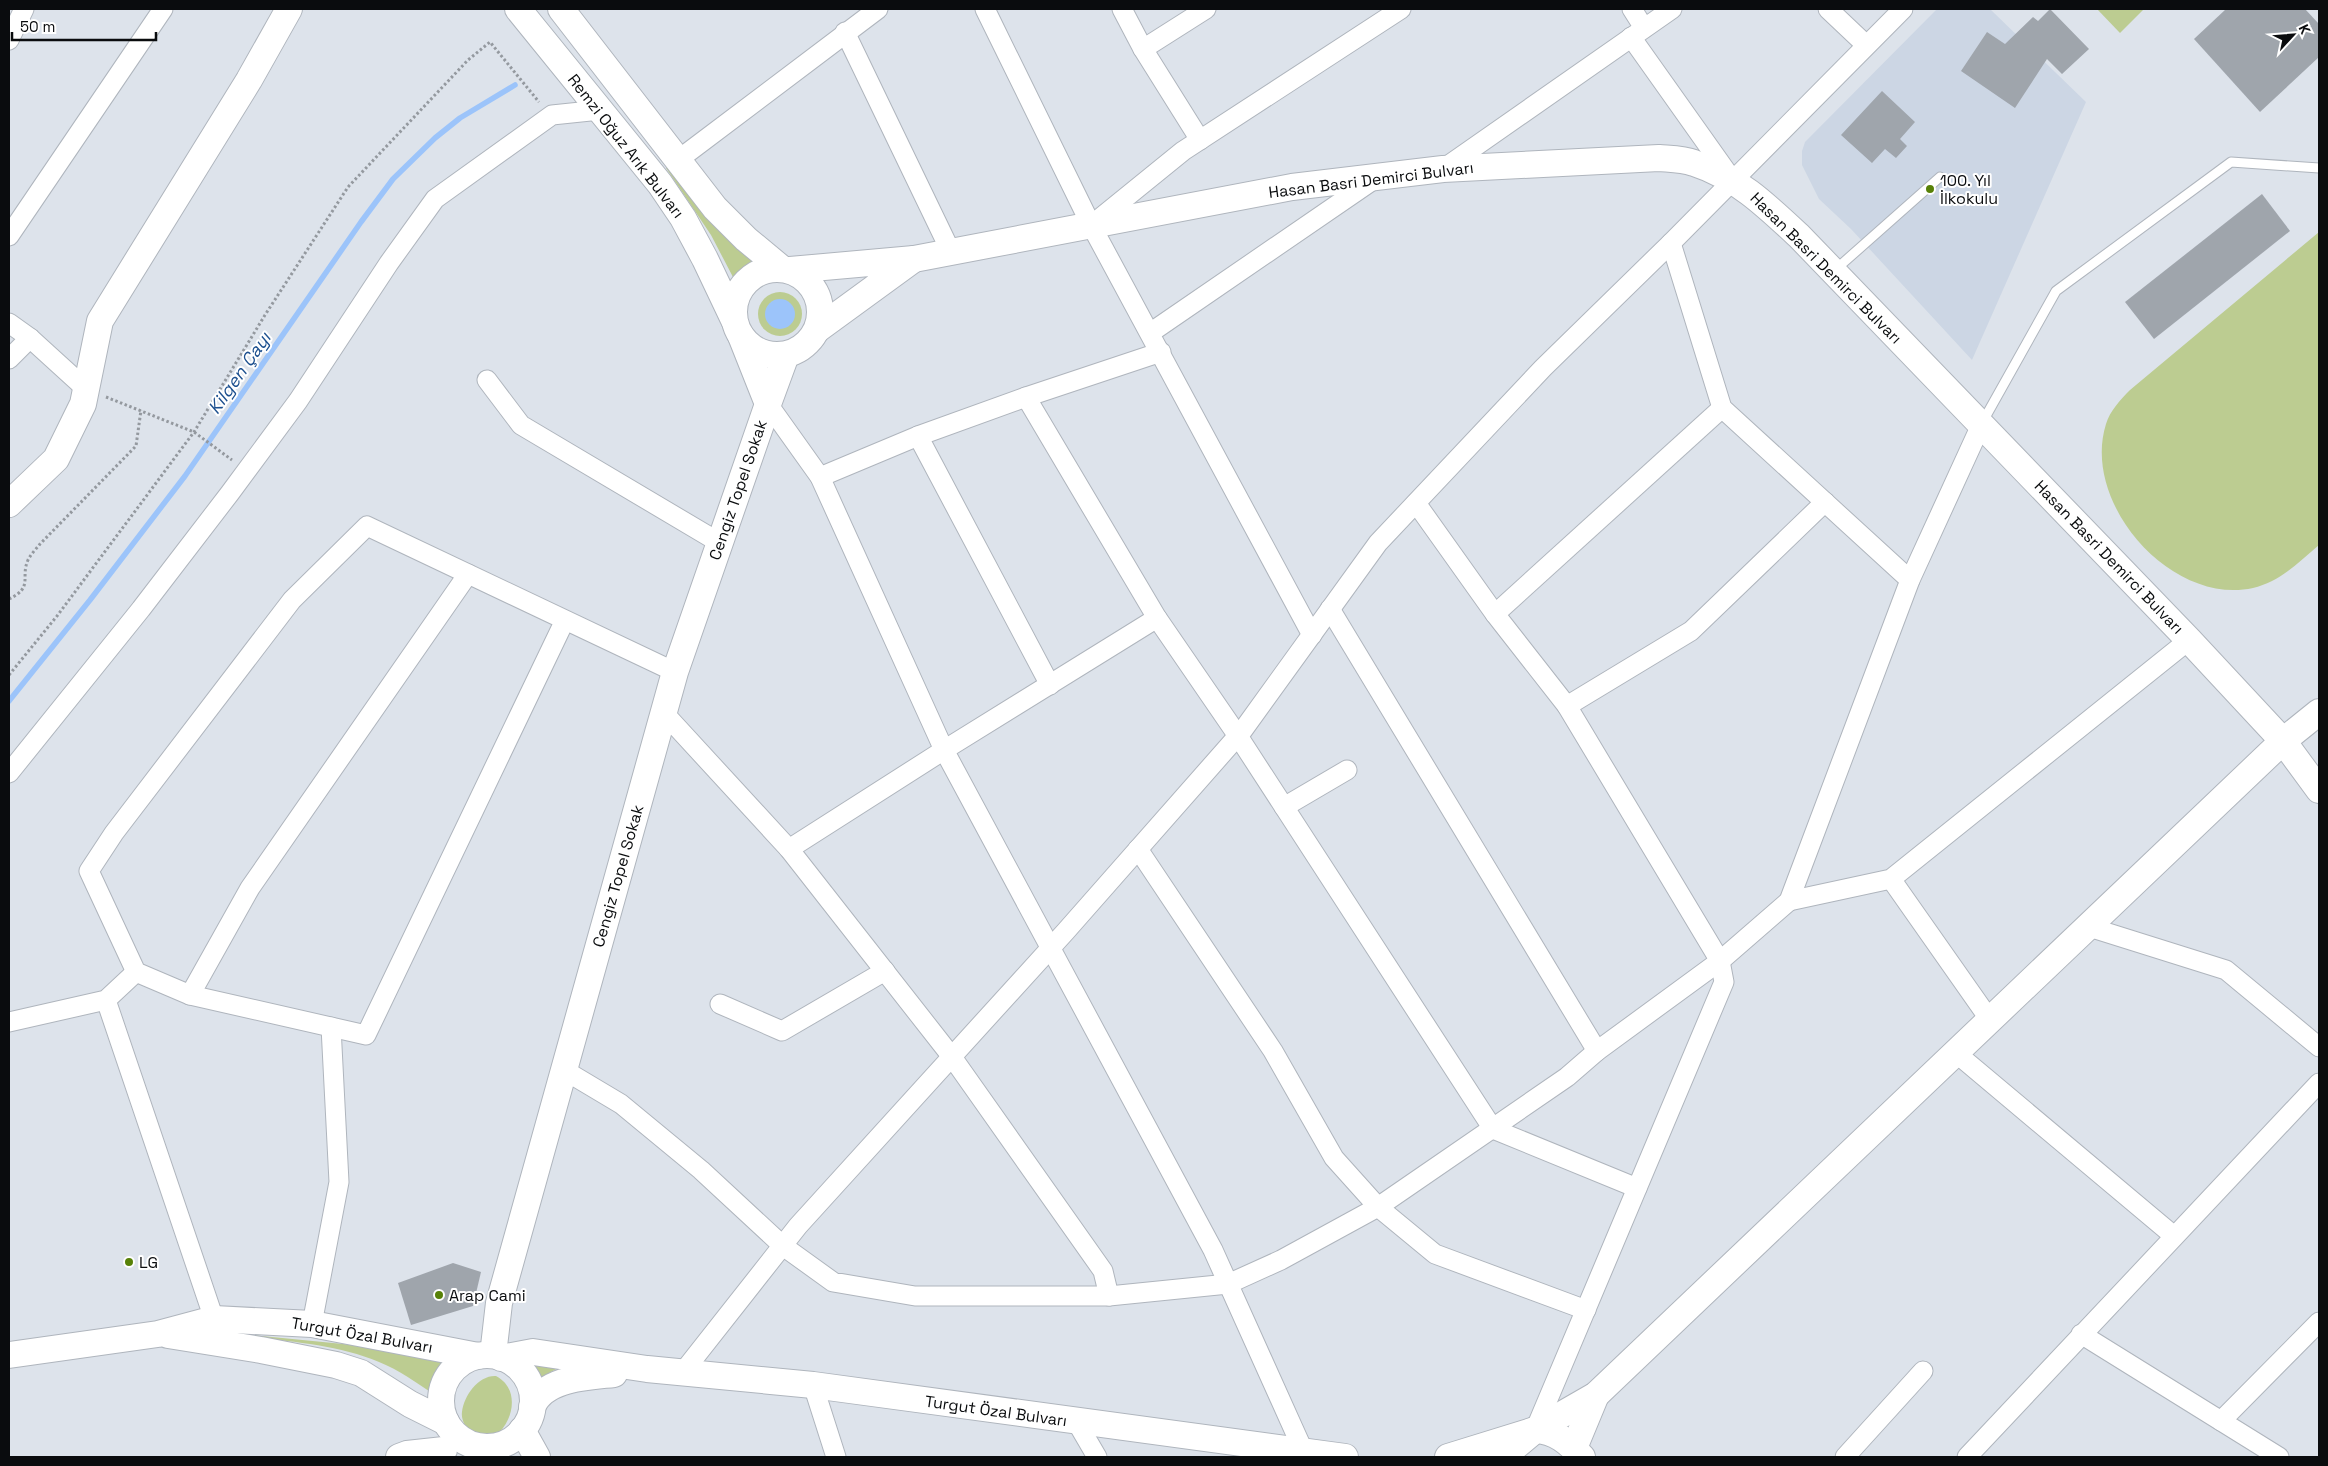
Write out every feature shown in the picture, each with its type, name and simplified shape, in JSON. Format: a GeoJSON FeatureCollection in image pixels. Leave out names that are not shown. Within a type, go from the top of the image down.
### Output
{"type":"FeatureCollection","features":[{"type":"Feature","properties":{"kind":"main road"},"geometry":{"type":"LineString","coordinates":[[9,504],[56,458],[83,404],[100,321],[249,80],[289,9]]}},
{"type":"Feature","properties":{"kind":"main road","name":"Remzi Oğuz Arık Bulvarı"},"geometry":{"type":"LineString","coordinates":[[518,9],[660,184],[683,218],[705,258],[737,326],[749,344],[759,352],[772,355],[786,355]]}},
{"type":"Feature","properties":{"kind":"main road","name":"Remzi Oğuz Arık Bulvarı"},"geometry":{"type":"LineString","coordinates":[[561,9],[729,223],[785,269],[803,277],[813,287],[819,300],[821,315],[818,329]]}},
{"type":"Feature","properties":{"kind":"main road","name":"Hasan Basri Demirci Bulvarı"},"geometry":{"type":"LineString","coordinates":[[785,269],[914,259],[1241,196],[1442,169],[1659,158],[1692,162],[1731,180],[1757,196],[1833,272],[2189,640],[2283,741],[2319,790]]}},
{"type":"Feature","properties":{"kind":"main road","name":"Hasan Basri Demirci Bulvarı"},"geometry":{"type":"LineString","coordinates":[[818,329],[914,259]]}},
{"type":"Feature","properties":{"kind":"main road"},"geometry":{"type":"LineString","coordinates":[[737,326],[734,307],[738,294],[745,283],[761,272],[785,269]]}},
{"type":"Feature","properties":{"kind":"main road","name":"Cengiz Topel Sokak"},"geometry":{"type":"LineString","coordinates":[[737,326],[768,404]]}},
{"type":"Feature","properties":{"kind":"main road"},"geometry":{"type":"LineString","coordinates":[[786,355],[799,350],[818,329]]}},
{"type":"Feature","properties":{"kind":"main road","name":"Cengiz Topel Sokak"},"geometry":{"type":"LineString","coordinates":[[491,1356],[499,1303],[675,672],[786,355]]}},
{"type":"Feature","properties":{"kind":"main road"},"geometry":{"type":"LineString","coordinates":[[1503,1457],[1535,1430],[1596,1395],[2283,741],[2319,712]]}},
{"type":"Feature","properties":{"kind":"main road","name":"Turgut Özal Bulvarı"},"geometry":{"type":"LineString","coordinates":[[9,1355],[158,1334],[214,1318],[312,1324],[491,1356],[519,1368],[527,1379],[532,1393],[527,1419]]}},
{"type":"Feature","properties":{"kind":"main road","name":"Turgut Özal Bulvarı"},"geometry":{"type":"LineString","coordinates":[[158,1334],[261,1350],[336,1365],[361,1374],[410,1404],[448,1441],[469,1443],[482,1452],[506,1443],[527,1419],[536,1398],[548,1390],[577,1378],[647,1369]]}},
{"type":"Feature","properties":{"kind":"main road","name":"Turgut Özal Bulvarı"},"geometry":{"type":"LineString","coordinates":[[448,1441],[441,1394],[445,1381],[459,1365],[491,1356],[533,1352],[647,1369],[813,1385],[1345,1457]]}},
{"type":"Feature","properties":{"kind":"main road"},"geometry":{"type":"LineString","coordinates":[[1579,1455],[1596,1395]]}},
{"type":"Feature","properties":{"kind":"main road"},"geometry":{"type":"LineString","coordinates":[[527,1419],[537,1457]]}},
{"type":"Feature","properties":{"kind":"main road"},"geometry":{"type":"LineString","coordinates":[[1448,1457],[1535,1430],[1549,1431],[1563,1438],[1579,1455]]}},
{"type":"Feature","properties":{"kind":"main road"},"geometry":{"type":"LineString","coordinates":[[400,1457],[448,1441]]}},
{"type":"Feature","properties":{"kind":"street"},"geometry":{"type":"LineString","coordinates":[[9,40],[24,9]]}},
{"type":"Feature","properties":{"kind":"street"},"geometry":{"type":"LineString","coordinates":[[9,236],[163,9]]}},
{"type":"Feature","properties":{"kind":"street"},"geometry":{"type":"LineString","coordinates":[[678,160],[845,32],[878,9]]}},
{"type":"Feature","properties":{"kind":"street"},"geometry":{"type":"LineString","coordinates":[[985,9],[1091,225],[1312,635]]}},
{"type":"Feature","properties":{"kind":"street"},"geometry":{"type":"LineString","coordinates":[[1122,9],[1143,50],[1200,140]]}},
{"type":"Feature","properties":{"kind":"street"},"geometry":{"type":"LineString","coordinates":[[1143,50],[1206,9]]}},
{"type":"Feature","properties":{"kind":"street"},"geometry":{"type":"LineString","coordinates":[[1091,225],[1200,140],[1401,9]]}},
{"type":"Feature","properties":{"kind":"street"},"geometry":{"type":"LineString","coordinates":[[1632,9],[1638,32],[1731,180]]}},
{"type":"Feature","properties":{"kind":"street"},"geometry":{"type":"LineString","coordinates":[[1442,169],[1672,9]]}},
{"type":"Feature","properties":{"kind":"street"},"geometry":{"type":"LineString","coordinates":[[1828,9],[1865,44]]}},
{"type":"Feature","properties":{"kind":"street"},"geometry":{"type":"LineString","coordinates":[[684,1372],[783,1246],[1051,948],[1238,736],[1378,543],[1542,368],[1671,243],[1865,44],[1903,9]]}},
{"type":"Feature","properties":{"kind":"street"},"geometry":{"type":"LineString","coordinates":[[845,32],[951,252]]}},
{"type":"Feature","properties":{"kind":"street"},"geometry":{"type":"LineString","coordinates":[[9,774],[141,609],[230,493],[298,401],[389,263],[435,199],[552,115],[600,110]]}},
{"type":"Feature","properties":{"kind":"street"},"geometry":{"type":"LineString","coordinates":[[1150,333],[1378,177]]}},
{"type":"Feature","properties":{"kind":"street"},"geometry":{"type":"LineString","coordinates":[[1671,243],[1722,408],[1910,580]]}},
{"type":"Feature","properties":{"kind":"street"},"geometry":{"type":"LineString","coordinates":[[9,323],[30,338],[86,389]]}},
{"type":"Feature","properties":{"kind":"street"},"geometry":{"type":"LineString","coordinates":[[9,359],[30,338]]}},
{"type":"Feature","properties":{"kind":"street"},"geometry":{"type":"LineString","coordinates":[[820,477],[918,436],[1026,397],[1161,352]]}},
{"type":"Feature","properties":{"kind":"street"},"geometry":{"type":"LineString","coordinates":[[488,380],[522,424],[720,543]]}},
{"type":"Feature","properties":{"kind":"street"},"geometry":{"type":"LineString","coordinates":[[1026,397],[1157,618],[1238,736],[1493,1129],[1637,1188]]}},
{"type":"Feature","properties":{"kind":"street"},"geometry":{"type":"LineString","coordinates":[[768,404],[820,477],[944,750],[1213,1250],[1303,1450]]}},
{"type":"Feature","properties":{"kind":"street"},"geometry":{"type":"LineString","coordinates":[[1495,614],[1722,408]]}},
{"type":"Feature","properties":{"kind":"street"},"geometry":{"type":"LineString","coordinates":[[564,1070],[621,1104],[700,1170],[783,1246],[834,1282],[914,1296],[1109,1296],[1228,1284],[1281,1260],[1378,1207],[1568,1078],[1597,1051],[1720,961],[1789,901],[1910,580],[1981,424]]}},
{"type":"Feature","properties":{"kind":"street"},"geometry":{"type":"LineString","coordinates":[[918,436],[1050,684]]}},
{"type":"Feature","properties":{"kind":"street"},"geometry":{"type":"LineString","coordinates":[[1567,706],[1692,631],[1825,502]]}},
{"type":"Feature","properties":{"kind":"street"},"geometry":{"type":"LineString","coordinates":[[1416,503],[1495,614],[1567,706],[1720,961],[1724,982],[1535,1430]]}},
{"type":"Feature","properties":{"kind":"street"},"geometry":{"type":"LineString","coordinates":[[565,620],[366,1035],[190,995],[136,972],[89,871],[114,833],[292,600],[367,526],[675,672]]}},
{"type":"Feature","properties":{"kind":"street"},"geometry":{"type":"LineString","coordinates":[[190,995],[250,888],[468,574]]}},
{"type":"Feature","properties":{"kind":"street"},"geometry":{"type":"LineString","coordinates":[[1330,609],[1597,1051]]}},
{"type":"Feature","properties":{"kind":"street"},"geometry":{"type":"LineString","coordinates":[[789,849],[1157,618]]}},
{"type":"Feature","properties":{"kind":"street"},"geometry":{"type":"LineString","coordinates":[[1789,901],[1891,879],[2189,640]]}},
{"type":"Feature","properties":{"kind":"street"},"geometry":{"type":"LineString","coordinates":[[664,714],[789,849],[952,1057],[1102,1271],[1109,1296]]}},
{"type":"Feature","properties":{"kind":"street"},"geometry":{"type":"LineString","coordinates":[[1284,807],[1346,770]]}},
{"type":"Feature","properties":{"kind":"street"},"geometry":{"type":"LineString","coordinates":[[1138,849],[1272,1051],[1334,1158],[1378,1207],[1435,1254],[1586,1310]]}},
{"type":"Feature","properties":{"kind":"street"},"geometry":{"type":"LineString","coordinates":[[1891,879],[1990,1020]]}},
{"type":"Feature","properties":{"kind":"street"},"geometry":{"type":"LineString","coordinates":[[2089,927],[2226,970],[2319,1047]]}},
{"type":"Feature","properties":{"kind":"street"},"geometry":{"type":"LineString","coordinates":[[720,1004],[782,1031],[885,971]]}},
{"type":"Feature","properties":{"kind":"street"},"geometry":{"type":"LineString","coordinates":[[9,1022],[106,1000],[136,972]]}},
{"type":"Feature","properties":{"kind":"street"},"geometry":{"type":"LineString","coordinates":[[106,1000],[214,1318]]}},
{"type":"Feature","properties":{"kind":"street"},"geometry":{"type":"LineString","coordinates":[[312,1324],[339,1182],[331,1027]]}},
{"type":"Feature","properties":{"kind":"street"},"geometry":{"type":"LineString","coordinates":[[1956,1053],[2174,1236]]}},
{"type":"Feature","properties":{"kind":"street"},"geometry":{"type":"LineString","coordinates":[[1968,1457],[2081,1334],[2319,1083]]}},
{"type":"Feature","properties":{"kind":"street"},"geometry":{"type":"LineString","coordinates":[[2221,1421],[2319,1322]]}},
{"type":"Feature","properties":{"kind":"street"},"geometry":{"type":"LineString","coordinates":[[2081,1334],[2279,1457]]}},
{"type":"Feature","properties":{"kind":"street"},"geometry":{"type":"LineString","coordinates":[[1845,1457],[1923,1371]]}},
{"type":"Feature","properties":{"kind":"street"},"geometry":{"type":"LineString","coordinates":[[813,1385],[836,1457]]}},
{"type":"Feature","properties":{"kind":"street"},"geometry":{"type":"LineString","coordinates":[[1076,1422],[1097,1457]]}},
{"type":"Feature","properties":{"kind":"lane"},"geometry":{"type":"LineString","coordinates":[[1981,424],[2056,291],[2231,162],[2319,168]]}},
{"type":"Feature","properties":{"kind":"lane"},"geometry":{"type":"LineString","coordinates":[[1833,272],[1940,177]]}},
{"type":"Feature","properties":{"kind":"path"},"geometry":{"type":"LineString","coordinates":[[9,675],[57,616],[194,432],[265,315],[348,187],[449,80],[490,42],[534,97]]}},
{"type":"Feature","properties":{"kind":"path"},"geometry":{"type":"LineString","coordinates":[[86,389],[194,432],[231,460]]}},
{"type":"Feature","properties":{"kind":"path"},"geometry":{"type":"LineString","coordinates":[[9,599],[19,595],[26,582],[28,560],[40,544],[136,446],[141,410]]}},
{"type":"Feature","properties":{"kind":"shaded area","name":"100. Yıl İlkokulu"},"geometry":{"type":"Polygon","coordinates":[[[1937,9],[1990,9],[2086,102],[1972,360],[1851,229],[1819,199],[1802,165],[1802,151],[1805,142],[1937,9]]]}},
{"type":"Feature","properties":{"kind":"green space"},"geometry":{"type":"Polygon","coordinates":[[[2097,9],[2144,9],[2120,33],[2097,9]]]}},
{"type":"Feature","properties":{"kind":"green space"},"geometry":{"type":"Polygon","coordinates":[[[669,166],[755,263],[734,279],[711,235],[666,168],[669,166]]]}},
{"type":"Feature","properties":{"kind":"green space"},"geometry":{"type":"Polygon","coordinates":[[[2319,232],[2319,545],[2280,576],[2253,588],[2222,589],[2192,581],[2164,565],[2139,542],[2120,515],[2107,485],[2102,454],[2106,424],[2113,410],[2130,390],[2319,232]]]}},
{"type":"Feature","properties":{"kind":"green space"},"geometry":{"type":"Polygon","coordinates":[[[784,292],[796,298],[801,305],[801,323],[796,330],[789,335],[776,336],[768,333],[761,326],[758,310],[761,302],[768,295],[784,292]]]}},
{"type":"Feature","properties":{"kind":"green space"},"geometry":{"type":"Polygon","coordinates":[[[212,1331],[394,1349],[454,1360],[435,1395],[394,1369],[359,1355],[319,1345],[213,1334],[212,1331]]]}},
{"type":"Feature","properties":{"kind":"green space"},"geometry":{"type":"Polygon","coordinates":[[[518,1360],[558,1368],[531,1383],[518,1360]]]}},
{"type":"Feature","properties":{"kind":"green space"},"geometry":{"type":"Polygon","coordinates":[[[496,1376],[507,1385],[511,1397],[511,1410],[507,1422],[499,1432],[490,1438],[480,1439],[470,1432],[465,1425],[462,1415],[463,1406],[469,1393],[478,1382],[496,1376]]]}},
{"type":"Feature","properties":{"kind":"water"},"geometry":{"type":"Polygon","coordinates":[[[780,299],[791,303],[795,314],[791,325],[780,329],[769,325],[765,314],[769,303],[780,299]]]}},
{"type":"Feature","properties":{"kind":"building"},"geometry":{"type":"Polygon","coordinates":[[[2050,9],[2089,49],[2062,74],[2047,59],[2015,108],[1961,71],[1987,32],[2005,44],[2033,17],[2038,21],[2050,9]]]}},
{"type":"Feature","properties":{"kind":"building"},"geometry":{"type":"Polygon","coordinates":[[[2226,9],[2305,9],[2319,24],[2319,57],[2260,112],[2194,39],[2226,9]]]}},
{"type":"Feature","properties":{"kind":"building"},"geometry":{"type":"Polygon","coordinates":[[[1882,91],[1915,122],[1900,139],[1907,146],[1896,158],[1885,149],[1872,163],[1841,135],[1882,91]]]}},
{"type":"Feature","properties":{"kind":"building"},"geometry":{"type":"Polygon","coordinates":[[[2262,194],[2290,231],[2154,339],[2125,302],[2262,194]]]}},
{"type":"Feature","properties":{"kind":"building","name":"Arap Cami"},"geometry":{"type":"Polygon","coordinates":[[[453,1263],[481,1272],[473,1306],[411,1325],[398,1283],[453,1263]]]}},
{"type":"Feature","properties":{"kind":"waterway","name":"Kilgen Çayı"},"geometry":{"type":"LineString","coordinates":[[9,701],[90,600],[185,476],[361,222],[393,179],[435,138],[460,118],[515,85]]}},
{"type":"Feature","properties":{"kind":"place","name":"100. Yıl İlkokulu"},"geometry":{"type":"Point","coordinates":[1930,189]}},
{"type":"Feature","properties":{"kind":"place","name":"LG"},"geometry":{"type":"Point","coordinates":[129,1262]}},
{"type":"Feature","properties":{"kind":"place","name":"Arap Cami"},"geometry":{"type":"Point","coordinates":[439,1295]}}]}
